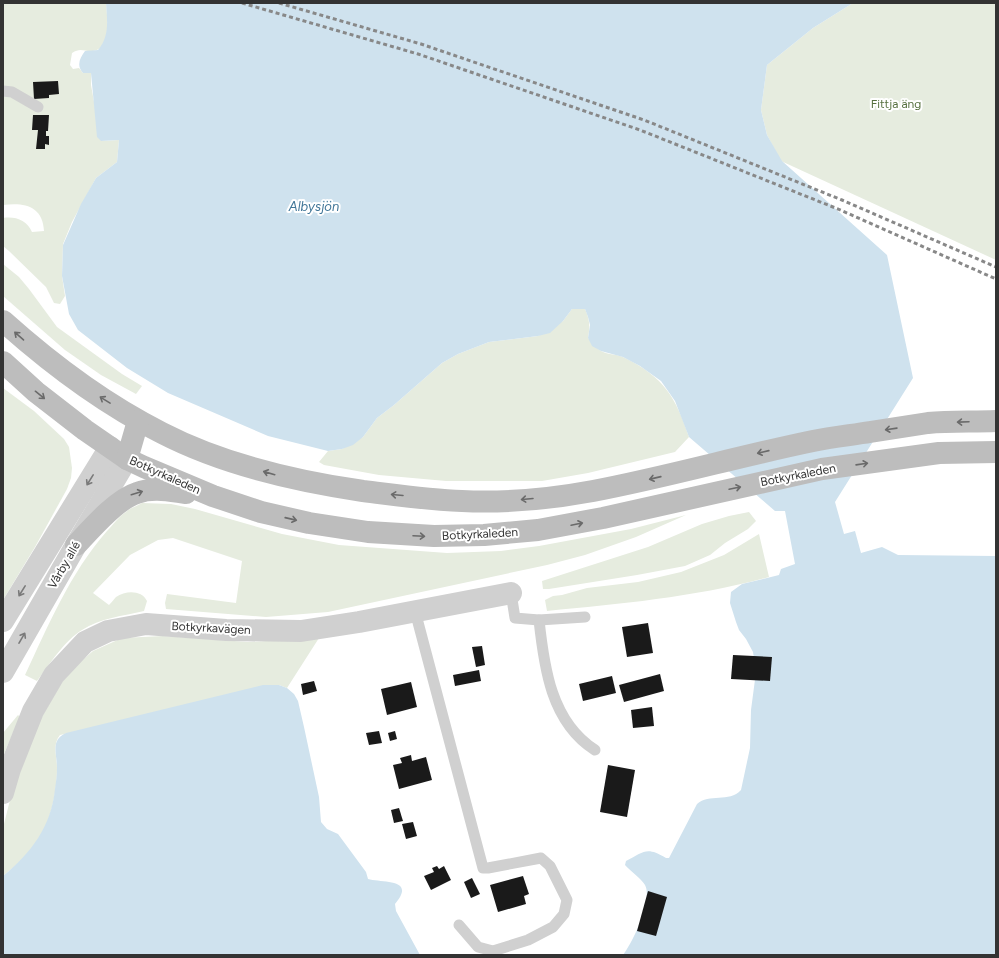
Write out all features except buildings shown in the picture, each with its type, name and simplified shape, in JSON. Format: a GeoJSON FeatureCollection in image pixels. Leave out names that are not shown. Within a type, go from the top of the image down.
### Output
{"type":"FeatureCollection","features":[{"type":"Feature","properties":{"kind":"main road"},"geometry":{"type":"LineString","coordinates":[[3,321],[36,350],[138,421],[203,452],[227,461],[292,479],[391,495],[462,501],[525,500],[598,490],[816,440],[929,423],[996,421]]}},
{"type":"Feature","properties":{"kind":"main road","name":"Botkyrkaleden"},"geometry":{"type":"LineString","coordinates":[[7,365],[36,392],[118,453],[168,478],[213,496],[261,512],[309,523],[368,532],[434,536],[484,535],[538,530],[603,518],[822,469],[939,453],[996,452]]}},
{"type":"Feature","properties":{"kind":"main road"},"geometry":{"type":"LineString","coordinates":[[118,453],[138,421]]}},
{"type":"Feature","properties":{"kind":"main road"},"geometry":{"type":"LineString","coordinates":[[76,545],[123,500],[138,492],[161,490],[213,496]]}},
{"type":"Feature","properties":{"kind":"street","name":"Vårby allé"},"geometry":{"type":"LineString","coordinates":[[3,672],[76,545],[118,453]]}},
{"type":"Feature","properties":{"kind":"street","name":"Vårby allé"},"geometry":{"type":"LineString","coordinates":[[3,622],[118,453]]}},
{"type":"Feature","properties":{"kind":"street","name":"Botkyrkavägen"},"geometry":{"type":"LineString","coordinates":[[3,793],[10,769],[33,711],[54,675],[85,642],[108,631],[146,624],[226,630],[301,631],[358,622],[511,593]]}},
{"type":"Feature","properties":{"kind":"lane"},"geometry":{"type":"LineString","coordinates":[[3,91],[12,92],[38,107]]}},
{"type":"Feature","properties":{"kind":"lane"},"geometry":{"type":"LineString","coordinates":[[511,593],[515,618],[539,620],[585,618]]}},
{"type":"Feature","properties":{"kind":"lane"},"geometry":{"type":"LineString","coordinates":[[415,611],[483,868],[541,858],[550,866],[567,900],[564,914],[553,927],[528,940],[493,951],[478,947],[459,925]]}},
{"type":"Feature","properties":{"kind":"lane"},"geometry":{"type":"LineString","coordinates":[[539,620],[546,672],[562,716],[577,736],[595,750]]}},
{"type":"Feature","properties":{"kind":"green space"},"geometry":{"type":"Polygon","coordinates":[[[3,3],[106,3],[107,31],[103,44],[99,49],[93,51],[75,51],[72,53],[70,65],[73,69],[79,68],[83,73],[91,73],[91,85],[101,141],[119,140],[117,162],[96,178],[72,222],[63,244],[62,276],[65,296],[60,304],[54,303],[46,287],[3,246],[3,218],[16,218],[27,224],[32,232],[44,231],[43,223],[36,211],[25,205],[3,205],[3,3]]]}},
{"type":"Feature","properties":{"kind":"green space","name":"Fittja äng"},"geometry":{"type":"Polygon","coordinates":[[[853,3],[996,3],[996,260],[781,161],[767,135],[761,110],[767,65],[813,28],[853,3]]]}},
{"type":"Feature","properties":{"kind":"green space"},"geometry":{"type":"Polygon","coordinates":[[[3,264],[19,277],[57,327],[122,374],[142,386],[136,394],[101,375],[65,350],[3,296],[3,264]]]}},
{"type":"Feature","properties":{"kind":"green space"},"geometry":{"type":"Polygon","coordinates":[[[572,309],[585,309],[589,324],[588,338],[597,348],[601,351],[622,357],[638,365],[650,373],[667,390],[679,411],[689,437],[675,452],[588,473],[542,481],[446,481],[379,475],[324,465],[319,462],[328,451],[342,449],[363,437],[377,418],[442,363],[458,354],[489,342],[538,336],[563,321],[572,309]]]}},
{"type":"Feature","properties":{"kind":"green space"},"geometry":{"type":"Polygon","coordinates":[[[3,388],[34,411],[64,439],[69,447],[72,468],[71,478],[67,489],[35,547],[3,600],[3,388]]]}},
{"type":"Feature","properties":{"kind":"green space"},"geometry":{"type":"Polygon","coordinates":[[[142,503],[171,504],[195,509],[282,534],[339,545],[447,553],[501,551],[539,546],[631,529],[686,515],[636,537],[585,555],[547,565],[328,612],[266,617],[166,609],[165,603],[167,594],[236,603],[242,561],[173,538],[158,540],[130,555],[93,593],[109,605],[116,597],[124,593],[138,593],[145,597],[147,601],[144,611],[112,618],[89,626],[76,634],[63,646],[37,681],[25,675],[51,619],[82,564],[94,547],[118,519],[129,509],[142,503]]]}},
{"type":"Feature","properties":{"kind":"green space"},"geometry":{"type":"Polygon","coordinates":[[[749,512],[756,521],[748,529],[725,543],[710,555],[685,566],[637,575],[543,589],[542,581],[648,547],[702,524],[749,512]]]}},
{"type":"Feature","properties":{"kind":"green space"},"geometry":{"type":"Polygon","coordinates":[[[759,534],[769,577],[687,595],[547,611],[545,600],[553,596],[587,588],[638,582],[681,572],[724,555],[759,534]]]}},
{"type":"Feature","properties":{"kind":"green space"},"geometry":{"type":"Polygon","coordinates":[[[163,636],[248,642],[319,638],[287,688],[279,685],[60,735],[56,743],[56,788],[52,809],[44,829],[40,838],[31,850],[3,876],[3,828],[11,796],[36,727],[62,682],[79,663],[93,651],[122,638],[163,636]]]}},
{"type":"Feature","properties":{"kind":"green space"},"geometry":{"type":"Polygon","coordinates":[[[18,715],[20,717],[3,756],[3,733],[18,715]]]}},
{"type":"Feature","properties":{"kind":"water","name":"Albysjön"},"geometry":{"type":"Polygon","coordinates":[[[106,3],[853,3],[813,28],[767,65],[761,110],[767,135],[782,161],[887,255],[913,378],[835,502],[844,534],[855,531],[861,553],[882,547],[898,555],[996,556],[996,955],[623,955],[632,941],[641,921],[647,892],[643,882],[625,865],[626,861],[641,853],[649,851],[669,858],[697,804],[707,799],[731,796],[741,790],[750,748],[751,710],[756,672],[753,652],[739,630],[730,603],[731,592],[742,584],[779,575],[781,569],[795,564],[785,511],[775,511],[689,437],[675,401],[661,381],[640,366],[623,357],[601,351],[592,346],[588,338],[590,325],[585,309],[572,309],[563,321],[550,333],[538,336],[489,342],[458,354],[442,363],[377,418],[363,437],[353,445],[342,449],[328,451],[268,436],[168,393],[127,368],[78,330],[69,314],[62,276],[63,245],[81,204],[96,178],[117,162],[119,140],[101,141],[97,137],[91,73],[83,73],[79,64],[85,51],[98,50],[102,45],[107,28],[106,3]]]}},
{"type":"Feature","properties":{"kind":"water"},"geometry":{"type":"Polygon","coordinates":[[[263,685],[279,685],[287,688],[294,694],[298,701],[319,797],[321,822],[327,829],[338,834],[366,872],[368,879],[395,883],[400,886],[402,890],[401,896],[395,904],[396,911],[420,955],[3,955],[3,876],[31,848],[44,827],[49,815],[53,803],[57,776],[56,743],[58,739],[66,733],[263,685]]]}},
{"type":"Feature","properties":{"kind":"railway"},"geometry":{"type":"LineString","coordinates":[[242,3],[418,54],[640,130],[838,209],[996,279]]}},
{"type":"Feature","properties":{"kind":"railway"},"geometry":{"type":"LineString","coordinates":[[279,3],[421,44],[644,120],[842,200],[996,267]]}}]}
